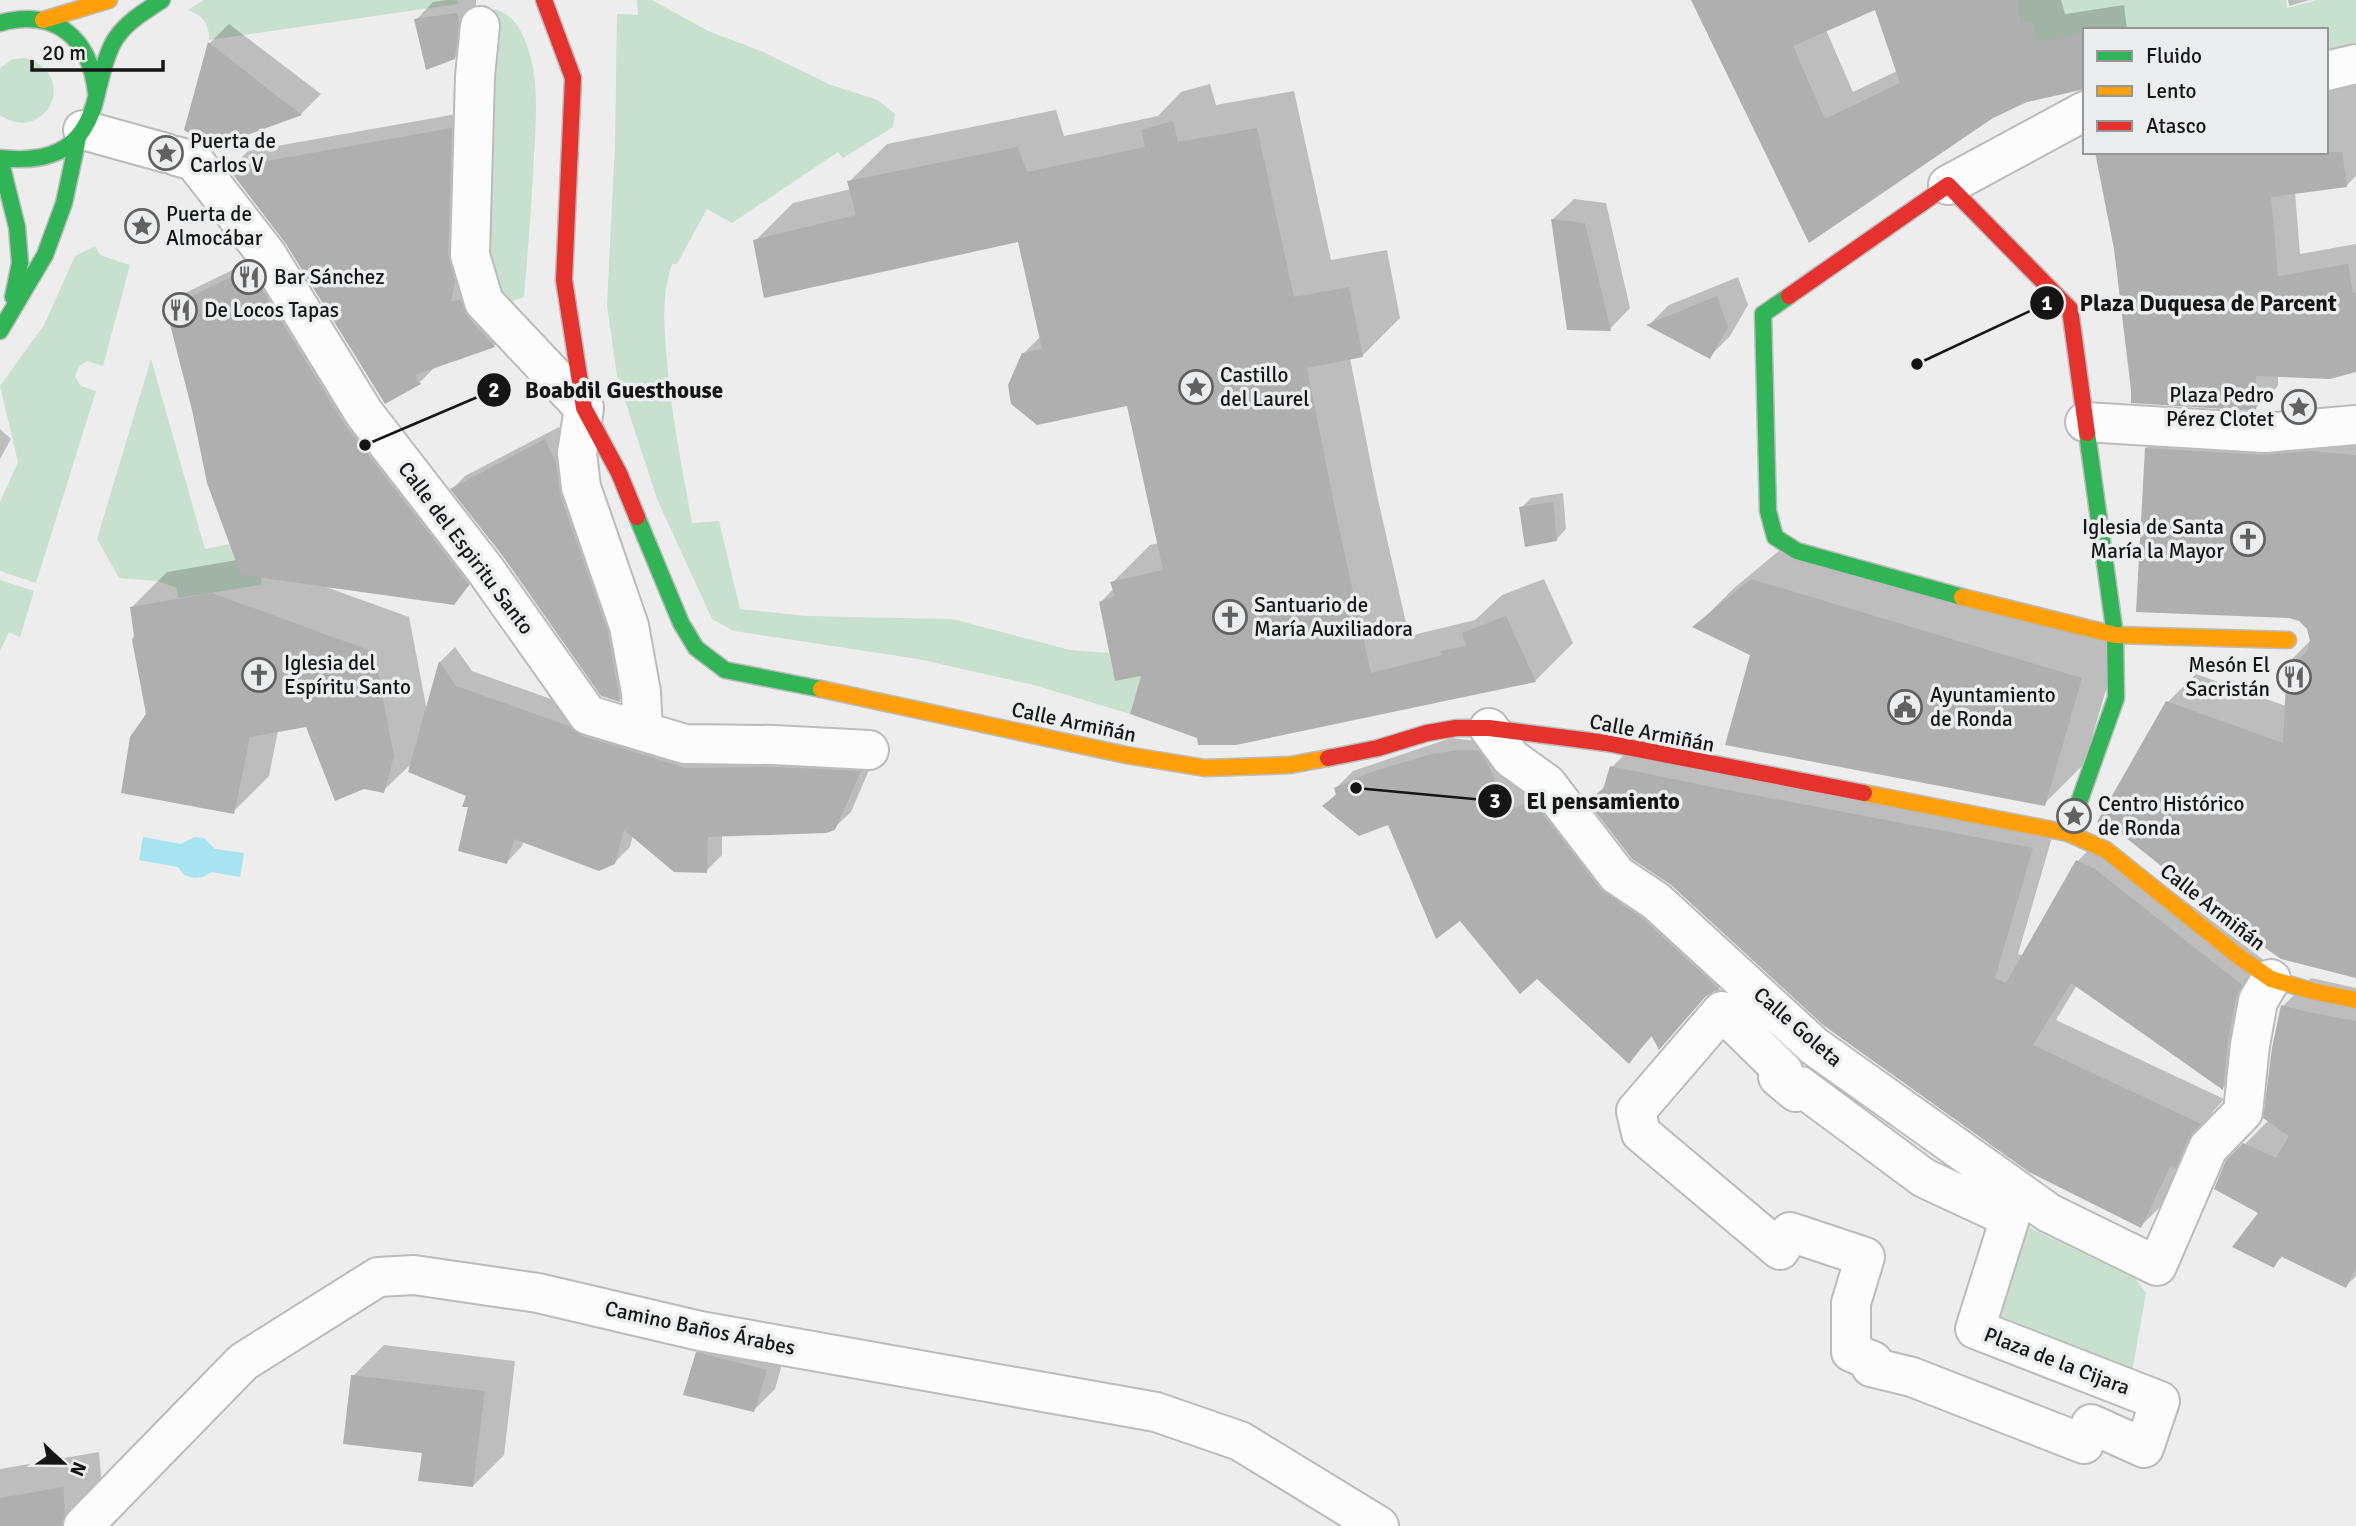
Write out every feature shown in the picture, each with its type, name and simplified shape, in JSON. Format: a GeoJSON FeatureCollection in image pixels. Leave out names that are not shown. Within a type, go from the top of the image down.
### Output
{"type":"FeatureCollection","features":[{"type":"Feature","properties":{"kind":"street"},"geometry":{"type":"LineString","coordinates":[[21,15],[109,0]]}},
{"type":"Feature","properties":{"kind":"street"},"geometry":{"type":"LineString","coordinates":[[4,326],[45,255],[64,203],[81,134],[93,111],[96,93],[114,40],[133,20],[162,0]]}},
{"type":"Feature","properties":{"kind":"street","name":"Calle Armiñán"},"geometry":{"type":"LineString","coordinates":[[544,0],[573,78],[564,280],[584,408],[619,473],[681,623],[696,648],[725,670],[896,704],[1126,755],[1205,768],[1290,765],[1378,748],[1427,733],[1455,728],[1489,728],[1606,743],[2068,833],[2106,849],[2238,956],[2271,979],[2356,1000]]}},
{"type":"Feature","properties":{"kind":"street"},"geometry":{"type":"LineString","coordinates":[[21,15],[65,31],[83,48],[93,69],[96,93]]}},
{"type":"Feature","properties":{"kind":"street"},"geometry":{"type":"LineString","coordinates":[[480,26],[475,76],[470,255],[484,302],[584,408],[577,453],[581,487],[629,626],[641,692],[643,730]]}},
{"type":"Feature","properties":{"kind":"street"},"geometry":{"type":"LineString","coordinates":[[2328,71],[2356,64]]}},
{"type":"Feature","properties":{"kind":"street"},"geometry":{"type":"LineString","coordinates":[[2083,112],[1948,185],[1763,314],[1768,510],[1775,537],[1797,551],[1979,602],[2115,635],[2288,640]]}},
{"type":"Feature","properties":{"kind":"street"},"geometry":{"type":"LineString","coordinates":[[4,326],[20,263],[17,227],[0,158],[20,161],[42,159],[61,151],[81,134]]}},
{"type":"Feature","properties":{"kind":"street","name":"Calle del Espiritu Santo"},"geometry":{"type":"LineString","coordinates":[[81,134],[194,161],[267,255],[364,413],[484,568],[588,715],[685,744],[774,744],[869,750]]}},
{"type":"Feature","properties":{"kind":"street"},"geometry":{"type":"LineString","coordinates":[[1948,185],[2070,309],[2115,635],[2116,698],[2068,833]]}},
{"type":"Feature","properties":{"kind":"street"},"geometry":{"type":"LineString","coordinates":[[2085,422],[2265,433],[2356,425]]}},
{"type":"Feature","properties":{"kind":"street","name":"Calle Goleta"},"geometry":{"type":"LineString","coordinates":[[1489,728],[1511,758],[1547,784],[1617,875],[1656,901],[1814,1046],[2049,1213],[2157,1266],[2208,1148],[2243,1112],[2258,1001],[2271,979]]}},
{"type":"Feature","properties":{"kind":"street","name":"Plaza de la Cijara"},"geometry":{"type":"LineString","coordinates":[[1722,1011],[1783,1071],[1778,1077],[1796,1092],[1800,1086],[1924,1178],[2010,1218],[1975,1329],[2160,1401],[2144,1448],[2091,1424],[2084,1444],[1912,1377],[1871,1367],[1873,1361],[1851,1352],[1851,1303],[1865,1257],[1790,1232],[1780,1250],[1642,1133],[1636,1111],[1722,1011]]}},
{"type":"Feature","properties":{"kind":"street","name":"Camino Baños Árabes"},"geometry":{"type":"LineString","coordinates":[[83,1526],[243,1362],[378,1277],[414,1276],[538,1293],[700,1331],[1156,1412],[1240,1441],[1379,1526]]}},
{"type":"Feature","properties":{"kind":"green space"},"geometry":{"type":"Polygon","coordinates":[[[204,0],[457,0],[458,4],[209,40],[204,21],[188,10],[204,0]]]}},
{"type":"Feature","properties":{"kind":"green space"},"geometry":{"type":"Polygon","coordinates":[[[637,0],[652,0],[708,31],[761,51],[831,85],[878,100],[895,114],[893,127],[843,158],[838,152],[732,223],[707,209],[677,264],[672,264],[665,296],[666,350],[673,416],[692,523],[719,521],[740,609],[806,616],[952,619],[1070,650],[1109,653],[1115,681],[1141,676],[1130,714],[1034,685],[918,659],[734,631],[712,619],[657,499],[617,376],[607,305],[615,145],[617,14],[638,15],[637,0]]]}},
{"type":"Feature","properties":{"kind":"green space"},"geometry":{"type":"Polygon","coordinates":[[[2018,0],[2286,0],[2287,8],[2317,0],[2356,0],[2356,51],[2328,58],[2328,28],[2083,28],[2083,34],[2064,38],[2049,88],[2031,21],[2020,24],[2018,0]]]}},
{"type":"Feature","properties":{"kind":"green space"},"geometry":{"type":"Polygon","coordinates":[[[494,9],[507,15],[524,38],[532,64],[536,102],[524,297],[495,308],[489,290],[483,76],[494,9]]]}},
{"type":"Feature","properties":{"kind":"green space"},"geometry":{"type":"Polygon","coordinates":[[[25,58],[42,66],[51,78],[54,91],[51,104],[43,115],[31,121],[17,122],[0,115],[0,68],[13,59],[25,58]]]}},
{"type":"Feature","properties":{"kind":"green space"},"geometry":{"type":"Polygon","coordinates":[[[95,246],[100,255],[130,265],[103,366],[87,361],[79,366],[75,377],[81,386],[96,391],[36,583],[0,571],[0,502],[18,462],[0,386],[44,325],[75,256],[95,246]]]}},
{"type":"Feature","properties":{"kind":"green space"},"geometry":{"type":"Polygon","coordinates":[[[151,359],[205,549],[229,544],[263,544],[261,585],[178,598],[177,588],[157,581],[119,578],[97,539],[151,359]]]}},
{"type":"Feature","properties":{"kind":"green space"},"geometry":{"type":"Polygon","coordinates":[[[0,580],[34,591],[20,637],[9,632],[0,651],[0,580]]]}},
{"type":"Feature","properties":{"kind":"green space"},"geometry":{"type":"Polygon","coordinates":[[[2010,1218],[2136,1279],[2146,1293],[2129,1389],[1975,1329],[2010,1218]]]}},
{"type":"Feature","properties":{"kind":"water"},"geometry":{"type":"Polygon","coordinates":[[[143,837],[181,844],[194,837],[204,838],[215,849],[244,853],[240,877],[211,872],[194,878],[184,875],[178,867],[139,860],[143,837]]]}},
{"type":"Feature","properties":{"kind":"building"},"geometry":{"type":"Polygon","coordinates":[[[1691,0],[2018,0],[2020,24],[2031,21],[2037,42],[2083,34],[2083,89],[2027,102],[1993,118],[1809,243],[1691,0]],[[1875,10],[1793,46],[1825,119],[1900,83],[1875,10]]]}},
{"type":"Feature","properties":{"kind":"building"},"geometry":{"type":"Polygon","coordinates":[[[457,13],[459,21],[455,59],[426,70],[414,19],[457,13]]]}},
{"type":"Feature","properties":{"kind":"building"},"geometry":{"type":"Polygon","coordinates":[[[208,42],[302,115],[212,148],[184,130],[208,42]]]}},
{"type":"Feature","properties":{"kind":"building"},"geometry":{"type":"Polygon","coordinates":[[[1173,121],[1178,142],[1257,128],[1294,297],[1349,287],[1363,357],[1307,368],[1371,673],[1466,646],[1462,633],[1506,616],[1536,682],[1236,745],[1198,745],[1197,738],[1130,714],[1141,676],[1115,681],[1099,602],[1115,596],[1110,582],[1163,570],[1127,406],[1037,425],[1011,404],[1008,385],[1022,353],[1042,349],[1018,242],[764,298],[753,240],[856,215],[847,181],[1018,147],[1027,172],[1145,147],[1141,130],[1173,121]]]}},
{"type":"Feature","properties":{"kind":"building"},"geometry":{"type":"Polygon","coordinates":[[[452,128],[448,254],[455,282],[451,302],[460,299],[468,317],[495,347],[415,375],[421,384],[385,404],[286,244],[228,168],[452,128]]]}},
{"type":"Feature","properties":{"kind":"building"},"geometry":{"type":"Polygon","coordinates":[[[2342,152],[2347,187],[2271,197],[2278,276],[2348,264],[2353,293],[2356,293],[2356,372],[2330,379],[2256,376],[2256,411],[2131,403],[2114,249],[2095,154],[2342,152]]]}},
{"type":"Feature","properties":{"kind":"building"},"geometry":{"type":"Polygon","coordinates":[[[1551,219],[1585,223],[1611,331],[1567,330],[1551,219]]]}},
{"type":"Feature","properties":{"kind":"building"},"geometry":{"type":"Polygon","coordinates":[[[249,268],[345,425],[469,585],[454,605],[241,575],[207,483],[192,410],[166,309],[249,268]]]}},
{"type":"Feature","properties":{"kind":"building"},"geometry":{"type":"Polygon","coordinates":[[[1717,296],[1728,327],[1710,359],[1646,325],[1717,296]]]}},
{"type":"Feature","properties":{"kind":"building"},"geometry":{"type":"Polygon","coordinates":[[[545,439],[556,463],[560,494],[608,632],[620,702],[601,696],[502,555],[450,489],[545,439]]]}},
{"type":"Feature","properties":{"kind":"building"},"geometry":{"type":"Polygon","coordinates":[[[2145,448],[2264,455],[2309,451],[2356,455],[2356,978],[2281,959],[2120,833],[2097,822],[2166,701],[2283,743],[2287,662],[2299,659],[2307,651],[2310,641],[2307,629],[2299,621],[2289,618],[2136,612],[2145,448]]]}},
{"type":"Feature","properties":{"kind":"building"},"geometry":{"type":"Polygon","coordinates":[[[1553,502],[1557,541],[1525,547],[1519,507],[1553,502]]]}},
{"type":"Feature","properties":{"kind":"building","name":"Ayuntamiento de Ronda"},"geometry":{"type":"Polygon","coordinates":[[[1751,579],[2082,678],[2045,806],[1725,745],[1750,655],[1692,627],[1751,579]]]}},
{"type":"Feature","properties":{"kind":"building","name":"Iglesia del Espíritu Santo"},"geometry":{"type":"Polygon","coordinates":[[[212,593],[374,652],[394,756],[384,793],[364,789],[335,801],[306,727],[250,737],[234,814],[121,793],[130,737],[146,714],[132,640],[134,636],[130,607],[212,593]]]}},
{"type":"Feature","properties":{"kind":"building"},"geometry":{"type":"Polygon","coordinates":[[[439,661],[456,686],[569,726],[582,736],[686,768],[773,767],[861,771],[835,830],[826,833],[708,837],[707,873],[674,872],[624,830],[615,864],[599,871],[514,839],[507,864],[458,851],[468,807],[462,807],[466,796],[408,772],[439,661]]]}},
{"type":"Feature","properties":{"kind":"building"},"geometry":{"type":"Polygon","coordinates":[[[1478,750],[1486,761],[1509,811],[1532,800],[1600,889],[1642,918],[1720,990],[1705,997],[1659,1050],[1651,1035],[1629,1064],[1537,979],[1520,994],[1460,921],[1436,939],[1388,825],[1359,836],[1322,806],[1336,795],[1334,788],[1374,771],[1432,754],[1478,750]]]}},
{"type":"Feature","properties":{"kind":"building"},"geometry":{"type":"Polygon","coordinates":[[[1610,766],[2033,848],[1995,978],[2006,983],[2076,860],[2095,869],[2242,985],[2236,997],[2228,1041],[2223,1090],[2071,983],[2033,1045],[2201,1124],[2188,1139],[2176,1168],[2171,1165],[2141,1228],[2029,1172],[1841,1038],[1822,1024],[1671,885],[1632,859],[1587,801],[1603,789],[1610,766]]]}},
{"type":"Feature","properties":{"kind":"building"},"geometry":{"type":"Polygon","coordinates":[[[2281,1005],[2356,1021],[2356,1267],[2346,1288],[2280,1256],[2274,1268],[2232,1247],[2258,1213],[2214,1189],[2226,1160],[2243,1143],[2276,1158],[2289,1136],[2263,1118],[2272,1048],[2281,1005]]]}},
{"type":"Feature","properties":{"kind":"building"},"geometry":{"type":"Polygon","coordinates":[[[696,1352],[767,1370],[754,1412],[683,1395],[696,1352]]]}},
{"type":"Feature","properties":{"kind":"building"},"geometry":{"type":"Polygon","coordinates":[[[351,1375],[485,1391],[473,1487],[418,1481],[422,1453],[343,1444],[351,1375]]]}},
{"type":"Feature","properties":{"kind":"building"},"geometry":{"type":"Polygon","coordinates":[[[63,1487],[65,1514],[62,1526],[0,1526],[0,1498],[63,1487]]]}},
{"type":"Feature","properties":{"kind":"traffic: fast"},"geometry":{"type":"LineString","coordinates":[[0,158],[32,159],[59,151],[70,144],[88,121],[113,43],[135,18],[162,0]]}},
{"type":"Feature","properties":{"kind":"traffic: fast"},"geometry":{"type":"LineString","coordinates":[[0,23],[20,19],[38,20],[67,32],[78,43],[86,57],[96,93]]}},
{"type":"Feature","properties":{"kind":"traffic: fast"},"geometry":{"type":"LineString","coordinates":[[0,331],[45,255],[64,203],[78,138]]}},
{"type":"Feature","properties":{"kind":"traffic: fast"},"geometry":{"type":"LineString","coordinates":[[0,159],[17,227],[20,263],[13,297]]}},
{"type":"Feature","properties":{"kind":"traffic: fast"},"geometry":{"type":"LineString","coordinates":[[1789,296],[1763,314],[1768,511],[1775,537],[1797,551],[1962,597]]}},
{"type":"Feature","properties":{"kind":"traffic: fast"},"geometry":{"type":"LineString","coordinates":[[2068,833],[2116,698],[2115,635],[2087,433]]}},
{"type":"Feature","properties":{"kind":"traffic: fast"},"geometry":{"type":"LineString","coordinates":[[637,517],[681,623],[696,648],[725,670],[821,689]]}},
{"type":"Feature","properties":{"kind":"traffic: slow"},"geometry":{"type":"LineString","coordinates":[[43,20],[109,0]]}},
{"type":"Feature","properties":{"kind":"traffic: slow"},"geometry":{"type":"LineString","coordinates":[[1962,597],[2115,635],[2288,640]]}},
{"type":"Feature","properties":{"kind":"traffic: slow"},"geometry":{"type":"LineString","coordinates":[[821,689],[1126,755],[1205,768],[1290,765],[1328,758]]}},
{"type":"Feature","properties":{"kind":"traffic: slow"},"geometry":{"type":"LineString","coordinates":[[1864,793],[2068,833],[2106,850],[2238,956],[2271,979],[2356,1000]]}},
{"type":"Feature","properties":{"kind":"traffic: jam"},"geometry":{"type":"LineString","coordinates":[[544,0],[573,78],[564,280],[584,408],[619,473],[637,517]]}},
{"type":"Feature","properties":{"kind":"traffic: jam"},"geometry":{"type":"LineString","coordinates":[[1789,296],[1948,185],[2070,309],[2087,433]]}},
{"type":"Feature","properties":{"kind":"traffic: jam"},"geometry":{"type":"LineString","coordinates":[[1328,758],[1378,748],[1427,733],[1456,728],[1489,728],[1606,743],[1864,793]]}},
{"type":"Feature","properties":{"kind":"place","name":"Puerta de Carlos V"},"geometry":{"type":"Point","coordinates":[166,153]}},
{"type":"Feature","properties":{"kind":"place","name":"Puerta de Almocábar"},"geometry":{"type":"Point","coordinates":[142,226]}},
{"type":"Feature","properties":{"kind":"place","name":"Bar Sánchez"},"geometry":{"type":"Point","coordinates":[249,277]}},
{"type":"Feature","properties":{"kind":"place","name":"De Locos Tapas"},"geometry":{"type":"Point","coordinates":[180,310]}},
{"type":"Feature","properties":{"kind":"place","name":"Plaza Duquesa de Parcent"},"geometry":{"type":"Point","coordinates":[1917,364]}},
{"type":"Feature","properties":{"kind":"place","name":"Castillo del Laurel"},"geometry":{"type":"Point","coordinates":[1196,387]}},
{"type":"Feature","properties":{"kind":"place","name":"Plaza Pedro Pérez Clotet"},"geometry":{"type":"Point","coordinates":[2299,407]}},
{"type":"Feature","properties":{"kind":"place","name":"Boabdil Guesthouse"},"geometry":{"type":"Point","coordinates":[365,445]}},
{"type":"Feature","properties":{"kind":"place","name":"Iglesia de Santa María la Mayor"},"geometry":{"type":"Point","coordinates":[2248,539]}},
{"type":"Feature","properties":{"kind":"place","name":"Santuario de María Auxiliadora"},"geometry":{"type":"Point","coordinates":[1230,617]}},
{"type":"Feature","properties":{"kind":"place","name":"Iglesia del Espíritu Santo"},"geometry":{"type":"Point","coordinates":[259,675]}},
{"type":"Feature","properties":{"kind":"place","name":"Mesón El Sacristán"},"geometry":{"type":"Point","coordinates":[2294,677]}},
{"type":"Feature","properties":{"kind":"place","name":"Ayuntamiento de Ronda"},"geometry":{"type":"Point","coordinates":[1905,707]}},
{"type":"Feature","properties":{"kind":"place","name":"El pensamiento"},"geometry":{"type":"Point","coordinates":[1356,788]}},
{"type":"Feature","properties":{"kind":"place","name":"Centro Histórico de Ronda"},"geometry":{"type":"Point","coordinates":[2074,816]}}]}
